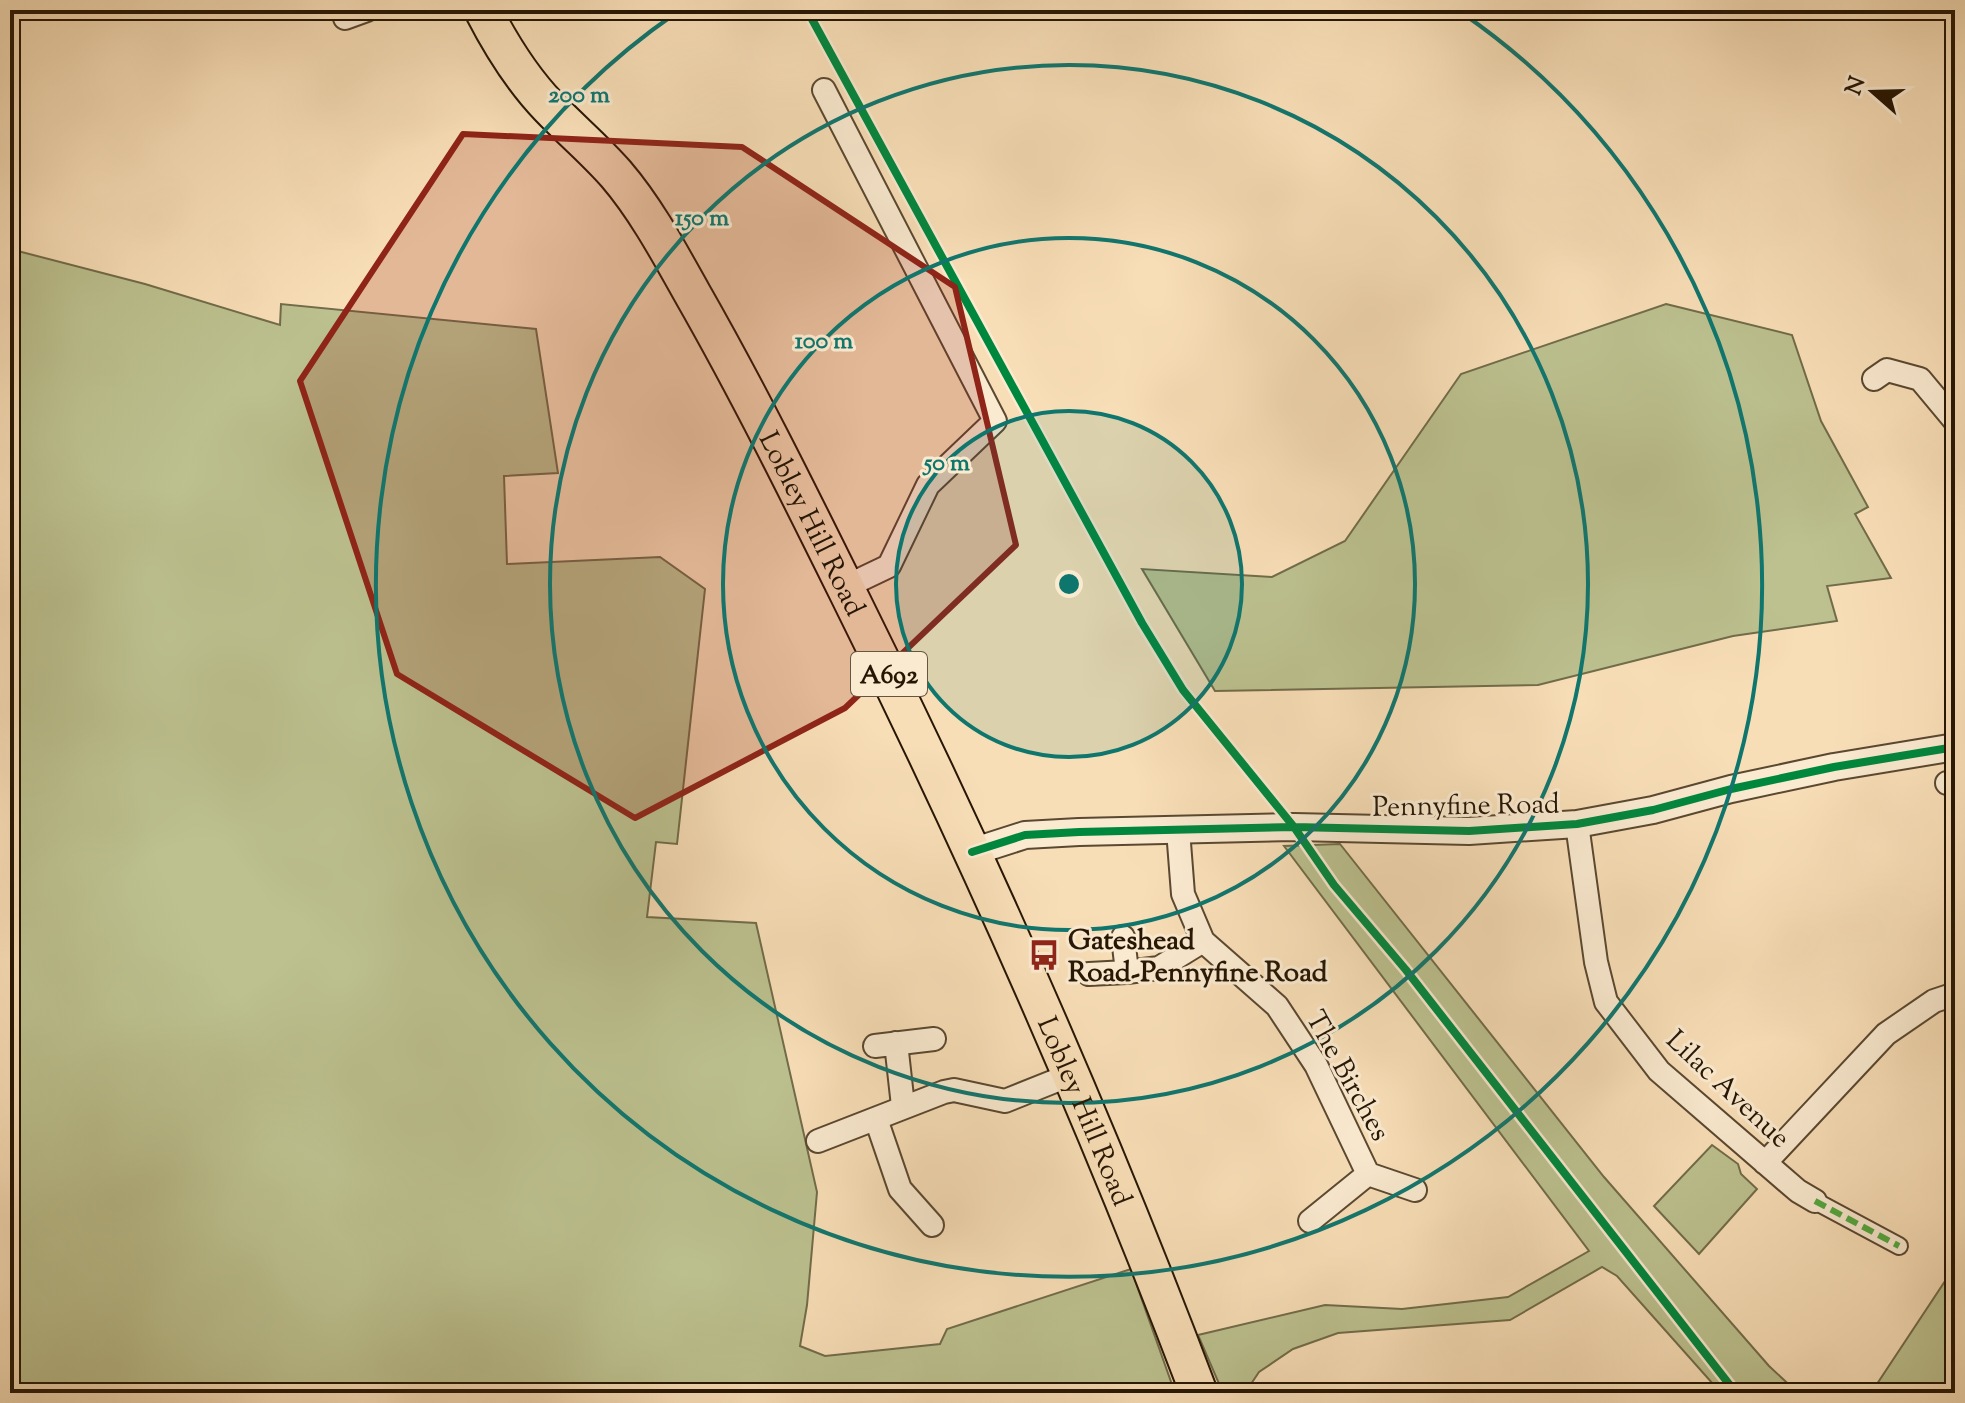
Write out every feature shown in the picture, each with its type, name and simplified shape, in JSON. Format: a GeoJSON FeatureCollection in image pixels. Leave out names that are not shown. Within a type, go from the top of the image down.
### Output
{"type":"FeatureCollection","features":[{"type":"Feature","properties":{"kind":"highway","name":"Lobley Hill Road"},"geometry":{"type":"LineString","coordinates":[[483,10],[522,76],[618,177],[652,223],[694,295],[801,497],[904,704],[972,852],[1154,1275],[1199,1393]]}},
{"type":"Feature","properties":{"kind":"street"},"geometry":{"type":"LineString","coordinates":[[345,18],[367,10]]}},
{"type":"Feature","properties":{"kind":"street"},"geometry":{"type":"LineString","coordinates":[[824,90],[995,421],[928,485],[889,566],[845,587]]}},
{"type":"Feature","properties":{"kind":"street"},"geometry":{"type":"LineString","coordinates":[[1874,379],[1887,370],[1920,379],[1955,421]]}},
{"type":"Feature","properties":{"kind":"street","name":"Pennyfine Road"},"geometry":{"type":"LineString","coordinates":[[972,852],[1025,835],[1294,827],[1469,831],[1577,824],[1653,810],[1731,789],[1834,767],[1955,747]]}},
{"type":"Feature","properties":{"kind":"street","name":"Lilac Avenue"},"geometry":{"type":"LineString","coordinates":[[1577,824],[1596,962],[1606,1002],[1659,1071],[1798,1191],[1899,1246]]}},
{"type":"Feature","properties":{"kind":"street","name":"The Birches"},"geometry":{"type":"LineString","coordinates":[[1178,830],[1183,894],[1203,941],[1277,1006],[1316,1065],[1368,1174],[1415,1190]]}},
{"type":"Feature","properties":{"kind":"street"},"geometry":{"type":"LineString","coordinates":[[1123,937],[1127,972]]}},
{"type":"Feature","properties":{"kind":"street"},"geometry":{"type":"LineString","coordinates":[[1089,974],[1159,968],[1203,941]]}},
{"type":"Feature","properties":{"kind":"street"},"geometry":{"type":"LineString","coordinates":[[1765,1163],[1886,1034],[1934,1001],[1955,994]]}},
{"type":"Feature","properties":{"kind":"street"},"geometry":{"type":"LineString","coordinates":[[903,1106],[885,1044],[934,1039]]}},
{"type":"Feature","properties":{"kind":"street"},"geometry":{"type":"LineString","coordinates":[[818,1141],[903,1106],[954,1090],[1005,1101],[1070,1075]]}},
{"type":"Feature","properties":{"kind":"street"},"geometry":{"type":"LineString","coordinates":[[876,1119],[900,1189],[932,1225]]}},
{"type":"Feature","properties":{"kind":"street","name":"The Birches"},"geometry":{"type":"LineString","coordinates":[[1310,1221],[1368,1174]]}},
{"type":"Feature","properties":{"kind":"highlighted area"},"geometry":{"type":"Polygon","coordinates":[[[463,134],[742,147],[955,287],[1016,545],[845,708],[635,818],[397,674],[300,381],[463,134]]]}},
{"type":"Feature","properties":{"kind":"green space"},"geometry":{"type":"Polygon","coordinates":[[[10,249],[145,284],[280,325],[281,304],[536,329],[558,473],[504,476],[507,564],[660,557],[705,589],[677,844],[656,842],[647,917],[756,923],[817,1192],[807,1305],[800,1346],[825,1356],[940,1344],[947,1329],[1131,1269],[1175,1393],[10,1393],[10,249]]]}},
{"type":"Feature","properties":{"kind":"green space"},"geometry":{"type":"Polygon","coordinates":[[[1666,304],[1792,335],[1821,421],[1868,507],[1855,514],[1891,578],[1827,586],[1837,621],[1733,636],[1538,685],[1215,691],[1142,569],[1272,577],[1345,541],[1461,374],[1666,304]]]}},
{"type":"Feature","properties":{"kind":"green space"},"geometry":{"type":"Polygon","coordinates":[[[1340,844],[1604,1177],[1769,1366],[1798,1393],[1721,1393],[1617,1276],[1602,1267],[1510,1320],[1338,1333],[1293,1349],[1259,1372],[1245,1393],[1223,1393],[1198,1335],[1325,1305],[1402,1309],[1508,1297],[1589,1251],[1284,846],[1340,844]]]}},
{"type":"Feature","properties":{"kind":"green space"},"geometry":{"type":"Polygon","coordinates":[[[1712,1145],[1738,1164],[1741,1174],[1757,1189],[1699,1254],[1654,1206],[1712,1145]]]}},
{"type":"Feature","properties":{"kind":"green space"},"geometry":{"type":"Polygon","coordinates":[[[1955,1266],[1955,1393],[1871,1393],[1955,1266]]]}},
{"type":"Feature","properties":{"kind":"marked path"},"geometry":{"type":"LineString","coordinates":[[1815,1201],[1899,1246]]}},
{"type":"Feature","properties":{"kind":"cycle path"},"geometry":{"type":"LineString","coordinates":[[807,10],[1142,623],[1183,690],[1294,827],[1334,885],[1406,970],[1736,1393]]}},
{"type":"Feature","properties":{"kind":"cycle path"},"geometry":{"type":"LineString","coordinates":[[972,852],[1025,835],[1079,832],[1294,827],[1469,831],[1577,824],[1653,810],[1731,789],[1834,767],[1955,747]]}},
{"type":"Feature","properties":{"kind":"place","name":"Gateshead Road-Pennyfine Road"},"geometry":{"type":"Point","coordinates":[1044,955]}}]}
